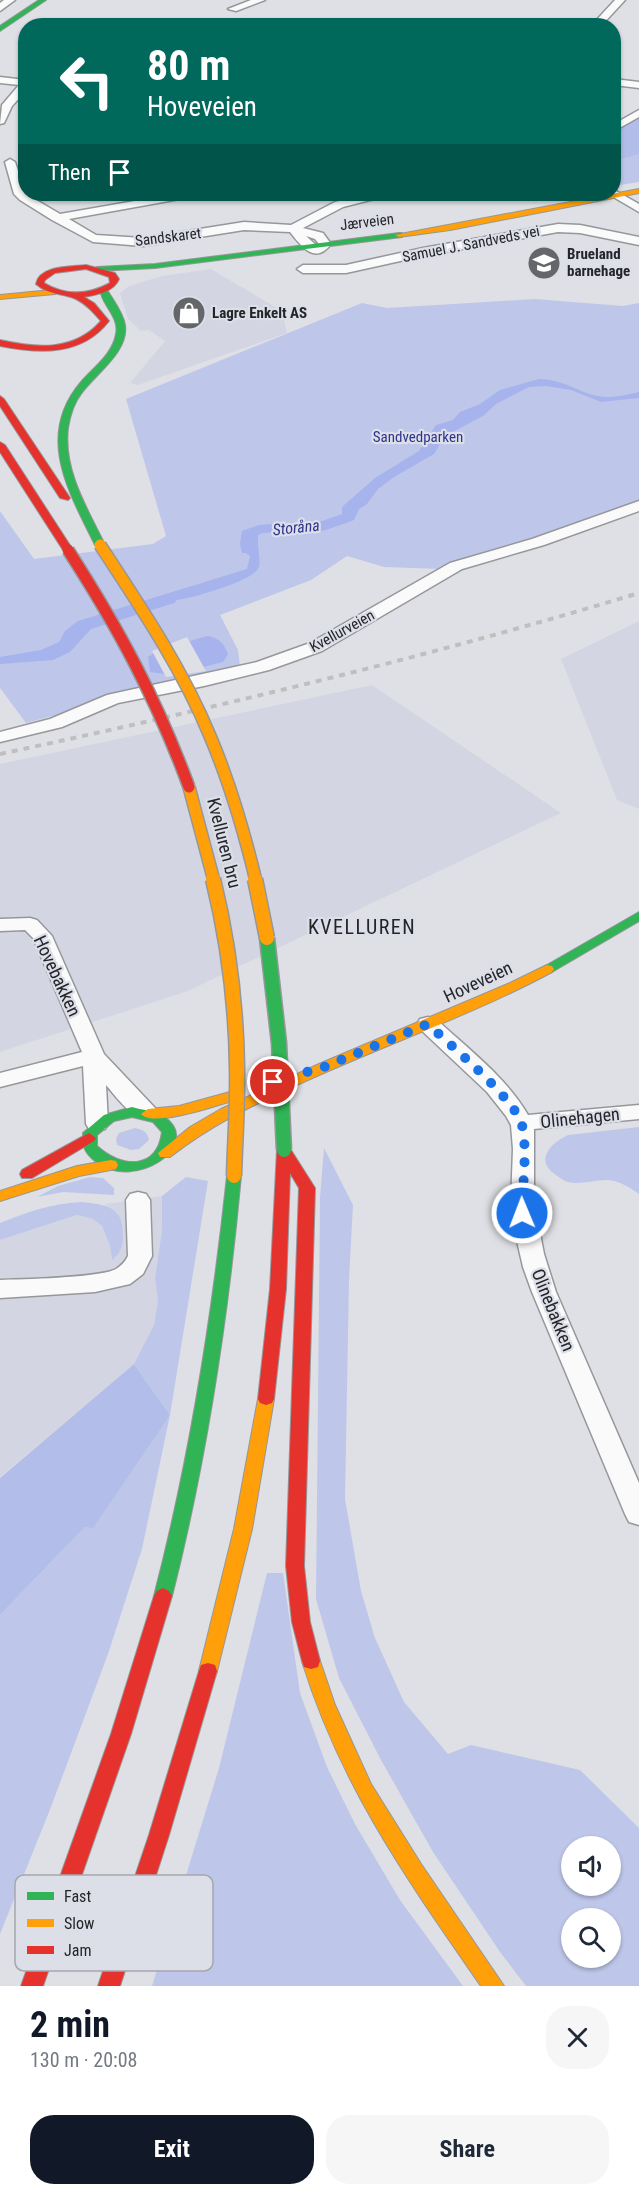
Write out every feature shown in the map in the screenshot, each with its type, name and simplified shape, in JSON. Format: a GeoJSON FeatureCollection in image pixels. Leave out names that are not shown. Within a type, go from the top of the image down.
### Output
{"type":"FeatureCollection","features":[{"type":"Feature","properties":{"kind":"main road"},"geometry":{"type":"LineString","coordinates":[[34,18],[50,3]]}},
{"type":"Feature","properties":{"kind":"main road"},"geometry":{"type":"LineString","coordinates":[[21,18],[50,3]]}},
{"type":"Feature","properties":{"kind":"main road"},"geometry":{"type":"LineString","coordinates":[[0,29],[18,20]]}},
{"type":"Feature","properties":{"kind":"main road"},"geometry":{"type":"LineString","coordinates":[[0,44],[18,32]]}},
{"type":"Feature","properties":{"kind":"main road","name":"Jærveien"},"geometry":{"type":"LineString","coordinates":[[621,196],[639,191]]}},
{"type":"Feature","properties":{"kind":"main road","name":"Jærveien"},"geometry":{"type":"LineString","coordinates":[[621,196],[639,196]]}},
{"type":"Feature","properties":{"kind":"main road","name":"Jærveien"},"geometry":{"type":"LineString","coordinates":[[52,292],[73,294],[163,272],[488,222],[594,201]]}},
{"type":"Feature","properties":{"kind":"main road","name":"Jærveien"},"geometry":{"type":"LineString","coordinates":[[41,279],[63,269],[155,266],[317,247]]}},
{"type":"Feature","properties":{"kind":"main road"},"geometry":{"type":"LineString","coordinates":[[97,269],[112,275],[115,279],[108,287],[108,302],[119,319],[122,329],[120,339],[107,358],[79,389],[70,403],[62,424],[62,454],[99,545]]}},
{"type":"Feature","properties":{"kind":"main road"},"geometry":{"type":"LineString","coordinates":[[0,290],[41,279],[40,284],[52,292]]}},
{"type":"Feature","properties":{"kind":"main road"},"geometry":{"type":"LineString","coordinates":[[0,297],[52,292]]}},
{"type":"Feature","properties":{"kind":"main road"},"geometry":{"type":"LineString","coordinates":[[0,343],[27,348],[63,346],[92,337],[101,331],[105,321],[101,314],[73,294]]}},
{"type":"Feature","properties":{"kind":"main road"},"geometry":{"type":"LineString","coordinates":[[0,399],[58,488],[99,545]]}},
{"type":"Feature","properties":{"kind":"main road","name":"Kvelluren bru"},"geometry":{"type":"LineString","coordinates":[[0,445],[96,590],[147,681],[174,742],[208,845],[221,906],[236,1042],[234,1176],[225,1279],[193,1472],[155,1626],[71,1875]]}},
{"type":"Feature","properties":{"kind":"main road","name":"Kvelluren bru"},"geometry":{"type":"LineString","coordinates":[[99,545],[149,619],[180,674],[210,736],[247,839],[262,904],[281,1046],[284,1150],[281,1252],[270,1372],[241,1538],[213,1654],[178,1781],[146,1875]]}},
{"type":"Feature","properties":{"kind":"main road","name":"Hoveveien"},"geometry":{"type":"LineString","coordinates":[[165,1153],[203,1126],[324,1067],[515,986],[639,916]]}},
{"type":"Feature","properties":{"kind":"main road","name":"Hoveveien"},"geometry":{"type":"LineString","coordinates":[[148,1114],[179,1111],[219,1101],[290,1076],[324,1067]]}},
{"type":"Feature","properties":{"kind":"main road"},"geometry":{"type":"LineString","coordinates":[[0,1189],[117,1114],[132,1112],[148,1114],[163,1121],[171,1132],[171,1142],[165,1153],[153,1162],[139,1167],[111,1165],[77,1171],[0,1196]]}},
{"type":"Feature","properties":{"kind":"main road"},"geometry":{"type":"LineString","coordinates":[[93,1131],[90,1149],[97,1158],[111,1165]]}},
{"type":"Feature","properties":{"kind":"main road"},"geometry":{"type":"LineString","coordinates":[[284,1150],[307,1188],[295,1566],[301,1622],[320,1694],[359,1780],[417,1875],[492,1986]]}},
{"type":"Feature","properties":{"kind":"main road","name":"Kvelluren bru"},"geometry":{"type":"LineString","coordinates":[[32,1986],[37,1971]]}},
{"type":"Feature","properties":{"kind":"main road","name":"Kvelluren bru"},"geometry":{"type":"LineString","coordinates":[[109,1986],[114,1971]]}},
{"type":"Feature","properties":{"kind":"street"},"geometry":{"type":"LineString","coordinates":[[0,8],[10,0]]}},
{"type":"Feature","properties":{"kind":"street"},"geometry":{"type":"LineString","coordinates":[[233,9],[260,0]]}},
{"type":"Feature","properties":{"kind":"street"},"geometry":{"type":"LineString","coordinates":[[603,18],[620,0]]}},
{"type":"Feature","properties":{"kind":"street"},"geometry":{"type":"LineString","coordinates":[[2,81],[18,86]]}},
{"type":"Feature","properties":{"kind":"street"},"geometry":{"type":"LineString","coordinates":[[621,83],[639,85]]}},
{"type":"Feature","properties":{"kind":"street"},"geometry":{"type":"LineString","coordinates":[[0,122],[7,105],[18,94]]}},
{"type":"Feature","properties":{"kind":"street"},"geometry":{"type":"LineString","coordinates":[[621,124],[639,113]]}},
{"type":"Feature","properties":{"kind":"street","name":"Sandskaret"},"geometry":{"type":"LineString","coordinates":[[10,162],[18,183]]}},
{"type":"Feature","properties":{"kind":"street"},"geometry":{"type":"LineString","coordinates":[[621,197],[639,208]]}},
{"type":"Feature","properties":{"kind":"street","name":"Sandskaret"},"geometry":{"type":"LineString","coordinates":[[33,201],[56,218],[93,237],[125,242],[162,239],[244,226],[293,229]]}},
{"type":"Feature","properties":{"kind":"street"},"geometry":{"type":"LineString","coordinates":[[56,218],[152,201]]}},
{"type":"Feature","properties":{"kind":"street"},"geometry":{"type":"LineString","coordinates":[[317,247],[293,229],[339,204],[352,201]]}},
{"type":"Feature","properties":{"kind":"street","name":"Samuel J. Sandveds vei"},"geometry":{"type":"LineString","coordinates":[[303,270],[345,269],[423,252],[558,228],[580,229],[639,241]]}},
{"type":"Feature","properties":{"kind":"street","name":"Kvellurveien"},"geometry":{"type":"LineString","coordinates":[[0,737],[56,723],[113,699],[204,681],[263,666],[316,647],[456,566],[538,542],[639,506]]}},
{"type":"Feature","properties":{"kind":"street","name":"Hovebakken"},"geometry":{"type":"LineString","coordinates":[[0,926],[30,924],[42,936],[94,1056],[148,1114]]}},
{"type":"Feature","properties":{"kind":"street"},"geometry":{"type":"LineString","coordinates":[[428,1024],[484,1076],[506,1100],[522,1123]]}},
{"type":"Feature","properties":{"kind":"street"},"geometry":{"type":"LineString","coordinates":[[0,1080],[94,1056]]}},
{"type":"Feature","properties":{"kind":"street","name":"Hovebakken"},"geometry":{"type":"LineString","coordinates":[[93,1131],[94,1056]]}},
{"type":"Feature","properties":{"kind":"street","name":"Olinehagen"},"geometry":{"type":"LineString","coordinates":[[522,1123],[639,1112]]}},
{"type":"Feature","properties":{"kind":"street","name":"Olinebakken"},"geometry":{"type":"LineString","coordinates":[[522,1123],[522,1213],[530,1255],[639,1514]]}},
{"type":"Feature","properties":{"kind":"street"},"geometry":{"type":"LineString","coordinates":[[0,1289],[84,1284],[121,1278],[134,1268],[140,1256],[138,1200]]}},
{"type":"Feature","properties":{"kind":"shaded area"},"geometry":{"type":"Polygon","coordinates":[[[639,111],[639,154],[621,159],[621,122],[639,111]]]}},
{"type":"Feature","properties":{"kind":"shaded area"},"geometry":{"type":"Polygon","coordinates":[[[211,269],[282,311],[287,333],[138,385],[130,383],[165,341],[149,330],[141,331],[128,319],[120,293],[129,286],[162,276],[211,269]]]}},
{"type":"Feature","properties":{"kind":"shaded area"},"geometry":{"type":"Polygon","coordinates":[[[639,621],[639,809],[617,800],[561,659],[639,621]]]}},
{"type":"Feature","properties":{"kind":"shaded area","name":"KVELLUREN"},"geometry":{"type":"Polygon","coordinates":[[[372,685],[561,813],[188,991],[0,1052],[0,764],[372,685]]]}},
{"type":"Feature","properties":{"kind":"shaded area"},"geometry":{"type":"Polygon","coordinates":[[[162,1196],[162,1230],[155,1278],[158,1301],[154,1325],[134,1364],[0,1477],[0,1240],[77,1215],[93,1219],[102,1226],[110,1246],[112,1259],[118,1213],[105,1204],[162,1196]]]}},
{"type":"Feature","properties":{"kind":"shaded area"},"geometry":{"type":"Polygon","coordinates":[[[134,1364],[170,1415],[93,1528],[85,1527],[0,1615],[0,1478],[134,1364]]]}},
{"type":"Feature","properties":{"kind":"green space"},"geometry":{"type":"Polygon","coordinates":[[[639,139],[639,182],[621,185],[621,148],[639,139]]]}},
{"type":"Feature","properties":{"kind":"green space","name":"Sandvedparken"},"geometry":{"type":"Polygon","coordinates":[[[535,299],[623,306],[639,303],[639,501],[440,569],[384,567],[347,556],[311,580],[220,615],[238,650],[240,666],[26,723],[0,688],[0,511],[34,559],[153,544],[166,536],[126,399],[362,303],[387,308],[535,299]]]}},
{"type":"Feature","properties":{"kind":"green space"},"geometry":{"type":"Polygon","coordinates":[[[639,1127],[639,1194],[624,1185],[609,1180],[566,1182],[549,1170],[546,1164],[545,1158],[550,1147],[568,1135],[639,1127]]]}},
{"type":"Feature","properties":{"kind":"green space"},"geometry":{"type":"Polygon","coordinates":[[[135,1128],[144,1131],[149,1140],[139,1149],[131,1150],[117,1145],[116,1139],[119,1133],[135,1128]]]}},
{"type":"Feature","properties":{"kind":"green space"},"geometry":{"type":"Polygon","coordinates":[[[324,1148],[353,1205],[349,1280],[345,1499],[361,1591],[375,1638],[404,1702],[448,1754],[471,1745],[580,1770],[639,1828],[639,1986],[526,1986],[500,1952],[433,1852],[381,1760],[339,1678],[316,1599],[320,1198],[324,1148]]]}},
{"type":"Feature","properties":{"kind":"green space"},"geometry":{"type":"Polygon","coordinates":[[[90,1177],[103,1178],[114,1188],[114,1195],[63,1192],[37,1197],[58,1186],[90,1177]]]}},
{"type":"Feature","properties":{"kind":"green space"},"geometry":{"type":"Polygon","coordinates":[[[186,1177],[208,1181],[170,1415],[134,1364],[154,1325],[158,1301],[155,1278],[162,1230],[162,1196],[186,1177]]]}},
{"type":"Feature","properties":{"kind":"green space"},"geometry":{"type":"Polygon","coordinates":[[[82,1202],[106,1206],[117,1213],[120,1218],[123,1243],[112,1260],[110,1246],[102,1226],[93,1219],[77,1215],[0,1240],[0,1223],[40,1209],[82,1202]]]}},
{"type":"Feature","properties":{"kind":"green space"},"geometry":{"type":"Polygon","coordinates":[[[170,1415],[142,1549],[108,1654],[24,1875],[15,1875],[15,1897],[0,1934],[0,1615],[85,1527],[170,1415]]]}},
{"type":"Feature","properties":{"kind":"green space"},"geometry":{"type":"Polygon","coordinates":[[[267,1573],[283,1573],[300,1693],[327,1767],[355,1824],[400,1900],[463,1986],[152,1986],[157,1971],[213,1971],[213,1875],[186,1875],[219,1768],[267,1573]]]}},
{"type":"Feature","properties":{"kind":"water","name":"Storåna"},"geometry":{"type":"Polygon","coordinates":[[[539,379],[556,381],[602,397],[639,392],[639,398],[601,402],[571,390],[546,386],[529,387],[496,404],[483,416],[445,436],[434,454],[378,489],[367,504],[359,509],[354,520],[310,534],[262,533],[258,535],[259,567],[246,578],[222,588],[177,600],[174,603],[91,629],[70,652],[53,660],[0,664],[0,657],[41,650],[59,642],[65,631],[78,621],[247,569],[250,556],[242,553],[240,544],[242,531],[259,525],[322,521],[342,514],[342,507],[375,478],[419,451],[436,425],[453,420],[460,412],[480,404],[500,390],[539,379]]]}},
{"type":"Feature","properties":{"kind":"water"},"geometry":{"type":"Polygon","coordinates":[[[207,636],[218,639],[224,646],[228,654],[223,662],[172,675],[150,672],[148,657],[159,650],[207,636]]]}},
{"type":"Feature","properties":{"kind":"pier"},"geometry":{"type":"Polygon","coordinates":[[[187,637],[206,671],[166,677],[152,651],[187,637]]]}},
{"type":"Feature","properties":{"kind":"railway"},"geometry":{"type":"LineString","coordinates":[[0,754],[401,660],[639,593]]}},
{"type":"Feature","properties":{"kind":"traffic: fast"},"geometry":{"type":"LineString","coordinates":[[0,29],[43,0]]}},
{"type":"Feature","properties":{"kind":"traffic: fast"},"geometry":{"type":"LineString","coordinates":[[97,269],[155,266],[399,235]]}},
{"type":"Feature","properties":{"kind":"traffic: fast"},"geometry":{"type":"LineString","coordinates":[[100,545],[69,479],[63,452],[63,438],[66,417],[74,398],[110,355],[120,336],[120,322],[103,290]]}},
{"type":"Feature","properties":{"kind":"traffic: fast"},"geometry":{"type":"LineString","coordinates":[[547,969],[639,916]]}},
{"type":"Feature","properties":{"kind":"traffic: fast"},"geometry":{"type":"LineString","coordinates":[[267,938],[279,1043],[284,1150]]}},
{"type":"Feature","properties":{"kind":"traffic: fast"},"geometry":{"type":"LineString","coordinates":[[132,1112],[158,1119],[169,1131],[164,1150],[149,1163],[140,1166],[129,1167],[109,1163],[90,1148],[90,1133],[109,1118],[132,1112]]}},
{"type":"Feature","properties":{"kind":"traffic: fast"},"geometry":{"type":"LineString","coordinates":[[163,1596],[188,1492],[208,1388],[223,1282],[234,1176]]}},
{"type":"Feature","properties":{"kind":"traffic: slow"},"geometry":{"type":"LineString","coordinates":[[621,195],[639,191]]}},
{"type":"Feature","properties":{"kind":"traffic: slow"},"geometry":{"type":"LineString","coordinates":[[399,235],[450,228],[588,201]]}},
{"type":"Feature","properties":{"kind":"traffic: slow"},"geometry":{"type":"LineString","coordinates":[[0,297],[52,292]]}},
{"type":"Feature","properties":{"kind":"traffic: slow"},"geometry":{"type":"LineString","coordinates":[[100,545],[173,662],[210,735],[229,784],[244,835],[267,938]]}},
{"type":"Feature","properties":{"kind":"traffic: slow"},"geometry":{"type":"LineString","coordinates":[[189,787],[215,885],[232,985],[237,1068],[234,1176]]}},
{"type":"Feature","properties":{"kind":"traffic: slow"},"geometry":{"type":"LineString","coordinates":[[165,1153],[195,1130],[226,1112],[324,1067],[515,986],[547,969]]}},
{"type":"Feature","properties":{"kind":"traffic: slow"},"geometry":{"type":"LineString","coordinates":[[148,1114],[179,1111],[230,1097]]}},
{"type":"Feature","properties":{"kind":"traffic: slow"},"geometry":{"type":"LineString","coordinates":[[0,1196],[77,1171],[111,1165]]}},
{"type":"Feature","properties":{"kind":"traffic: slow"},"geometry":{"type":"LineString","coordinates":[[208,1671],[243,1529],[266,1399]]}},
{"type":"Feature","properties":{"kind":"traffic: slow"},"geometry":{"type":"LineString","coordinates":[[311,1661],[325,1705],[364,1790],[388,1831],[493,1986]]}},
{"type":"Feature","properties":{"kind":"traffic: jam"},"geometry":{"type":"LineString","coordinates":[[86,267],[112,275],[115,279],[113,284],[95,292],[76,295],[58,293],[40,284],[41,279],[53,271],[86,267]]}},
{"type":"Feature","properties":{"kind":"traffic: jam"},"geometry":{"type":"LineString","coordinates":[[0,343],[28,348],[57,348],[84,340],[96,332],[105,321],[91,305],[73,294]]}},
{"type":"Feature","properties":{"kind":"traffic: jam"},"geometry":{"type":"LineString","coordinates":[[0,399],[65,498]]}},
{"type":"Feature","properties":{"kind":"traffic: jam"},"geometry":{"type":"LineString","coordinates":[[0,445],[68,550]]}},
{"type":"Feature","properties":{"kind":"traffic: jam"},"geometry":{"type":"LineString","coordinates":[[68,550],[114,623],[139,669],[160,712],[189,787]]}},
{"type":"Feature","properties":{"kind":"traffic: jam"},"geometry":{"type":"LineString","coordinates":[[27,1174],[89,1138]]}},
{"type":"Feature","properties":{"kind":"traffic: jam"},"geometry":{"type":"LineString","coordinates":[[284,1150],[307,1188],[295,1566],[301,1622],[311,1661]]}},
{"type":"Feature","properties":{"kind":"traffic: jam"},"geometry":{"type":"LineString","coordinates":[[266,1399],[278,1289],[284,1150]]}},
{"type":"Feature","properties":{"kind":"traffic: jam"},"geometry":{"type":"LineString","coordinates":[[71,1875],[121,1734],[163,1596]]}},
{"type":"Feature","properties":{"kind":"traffic: jam"},"geometry":{"type":"LineString","coordinates":[[146,1875],[208,1671]]}},
{"type":"Feature","properties":{"kind":"traffic: jam"},"geometry":{"type":"LineString","coordinates":[[32,1986],[37,1971]]}},
{"type":"Feature","properties":{"kind":"traffic: jam"},"geometry":{"type":"LineString","coordinates":[[109,1986],[114,1971]]}},
{"type":"Feature","properties":{"kind":"place","name":"Brueland barnehage"},"geometry":{"type":"Point","coordinates":[544,263]}},
{"type":"Feature","properties":{"kind":"place","name":"Lagre Enkelt AS"},"geometry":{"type":"Point","coordinates":[189,313]}},
{"type":"Feature","properties":{"kind":"district","name":"KVELLUREN"},"geometry":{"type":"Point","coordinates":[362,927]}},
{"type":"Feature","properties":{"kind":"route"},"geometry":{"type":"LineString","coordinates":[[273,1082],[324,1067],[428,1024],[484,1076],[506,1100],[522,1123],[522,1213]]}}]}
